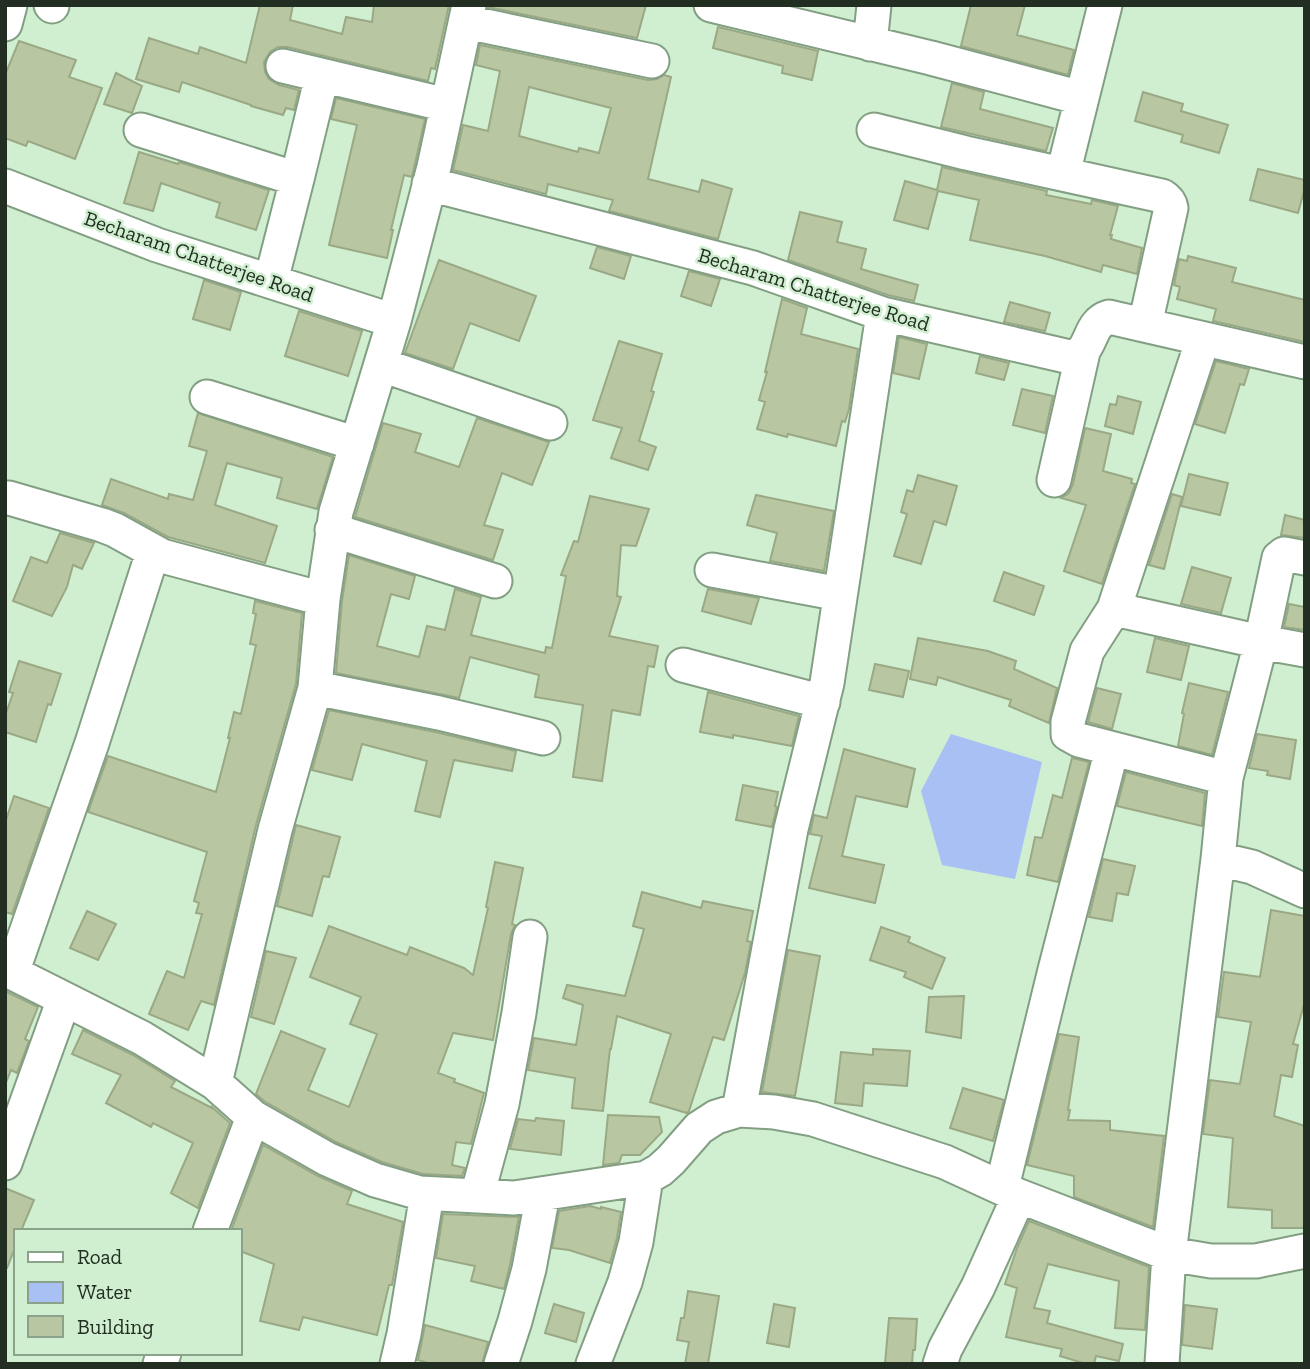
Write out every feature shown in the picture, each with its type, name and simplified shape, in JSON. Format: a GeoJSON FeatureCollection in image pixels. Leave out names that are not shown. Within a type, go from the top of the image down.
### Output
{"type":"FeatureCollection","features":[{"type":"Feature","properties":{"kind":"street"},"geometry":{"type":"LineString","coordinates":[[5,24],[10,5]]}},
{"type":"Feature","properties":{"kind":"street"},"geometry":{"type":"LineString","coordinates":[[711,5],[1081,98]]}},
{"type":"Feature","properties":{"kind":"street"},"geometry":{"type":"LineString","coordinates":[[870,44],[874,5]]}},
{"type":"Feature","properties":{"kind":"street"},"geometry":{"type":"LineString","coordinates":[[1063,174],[1105,5]]}},
{"type":"Feature","properties":{"kind":"street"},"geometry":{"type":"LineString","coordinates":[[215,1083],[275,830],[315,688],[323,599],[336,512],[389,340],[431,176],[467,14],[652,61]]}},
{"type":"Feature","properties":{"kind":"street"},"geometry":{"type":"LineString","coordinates":[[283,66],[447,106]]}},
{"type":"Feature","properties":{"kind":"street"},"geometry":{"type":"LineString","coordinates":[[271,281],[322,76]]}},
{"type":"Feature","properties":{"kind":"street"},"geometry":{"type":"LineString","coordinates":[[141,130],[297,178]]}},
{"type":"Feature","properties":{"kind":"street"},"geometry":{"type":"LineString","coordinates":[[874,130],[1162,196],[1170,203],[1171,208],[1145,325]]}},
{"type":"Feature","properties":{"kind":"street","name":"Becharam Chatterjee Road"},"geometry":{"type":"LineString","coordinates":[[431,176],[753,268],[883,314],[1070,357],[1083,352]]}},
{"type":"Feature","properties":{"kind":"street","name":"Becharam Chatterjee Road"},"geometry":{"type":"LineString","coordinates":[[5,186],[157,245],[271,281],[550,423]]}},
{"type":"Feature","properties":{"kind":"street"},"geometry":{"type":"LineString","coordinates":[[739,1110],[791,829],[827,683],[883,314]]}},
{"type":"Feature","properties":{"kind":"street"},"geometry":{"type":"LineString","coordinates":[[1054,480],[1083,352],[1102,320],[1110,317],[1305,362]]}},
{"type":"Feature","properties":{"kind":"street"},"geometry":{"type":"LineString","coordinates":[[1203,339],[1114,609],[1087,651],[1068,722],[1068,734],[1079,740],[1226,778]]}},
{"type":"Feature","properties":{"kind":"street"},"geometry":{"type":"LineString","coordinates":[[207,397],[357,444]]}},
{"type":"Feature","properties":{"kind":"street"},"geometry":{"type":"LineString","coordinates":[[9,498],[103,525],[162,556],[323,599]]}},
{"type":"Feature","properties":{"kind":"street"},"geometry":{"type":"LineString","coordinates":[[332,530],[495,581]]}},
{"type":"Feature","properties":{"kind":"street"},"geometry":{"type":"LineString","coordinates":[[1162,1364],[1169,1254],[1226,778],[1261,642],[1279,558],[1284,554],[1305,558]]}},
{"type":"Feature","properties":{"kind":"street"},"geometry":{"type":"LineString","coordinates":[[162,556],[155,556],[150,561],[92,743],[9,971],[142,1038],[215,1083],[253,1117],[327,1159],[375,1180],[420,1193],[514,1198],[646,1178],[671,1160],[699,1128],[716,1118],[739,1110],[774,1112],[813,1119],[946,1161],[1011,1192],[1169,1254],[1211,1261],[1256,1261],[1305,1251]]}},
{"type":"Feature","properties":{"kind":"street"},"geometry":{"type":"LineString","coordinates":[[712,570],[841,594]]}},
{"type":"Feature","properties":{"kind":"street"},"geometry":{"type":"LineString","coordinates":[[1114,609],[1305,650]]}},
{"type":"Feature","properties":{"kind":"street"},"geometry":{"type":"LineString","coordinates":[[683,665],[823,702]]}},
{"type":"Feature","properties":{"kind":"street"},"geometry":{"type":"LineString","coordinates":[[315,688],[439,713],[543,738]]}},
{"type":"Feature","properties":{"kind":"street"},"geometry":{"type":"LineString","coordinates":[[940,1364],[945,1349],[978,1287],[1011,1192],[1055,970],[1112,749]]}},
{"type":"Feature","properties":{"kind":"street"},"geometry":{"type":"LineString","coordinates":[[1218,859],[1252,867],[1305,891]]}},
{"type":"Feature","properties":{"kind":"street"},"geometry":{"type":"LineString","coordinates":[[477,1196],[502,1104],[530,937]]}},
{"type":"Feature","properties":{"kind":"street"},"geometry":{"type":"LineString","coordinates":[[5,1163],[64,999]]}},
{"type":"Feature","properties":{"kind":"street"},"geometry":{"type":"LineString","coordinates":[[211,1229],[253,1117]]}},
{"type":"Feature","properties":{"kind":"street"},"geometry":{"type":"LineString","coordinates":[[593,1364],[625,1282],[636,1242],[646,1178]]}},
{"type":"Feature","properties":{"kind":"street"},"geometry":{"type":"LineString","coordinates":[[397,1364],[427,1194]]}},
{"type":"Feature","properties":{"kind":"street"},"geometry":{"type":"LineString","coordinates":[[501,1364],[529,1269],[543,1194]]}},
{"type":"Feature","properties":{"kind":"water"},"geometry":{"type":"Polygon","coordinates":[[[951,734],[1042,762],[1015,879],[942,865],[921,791],[951,734]]]}},
{"type":"Feature","properties":{"kind":"building"},"geometry":{"type":"Polygon","coordinates":[[[260,5],[293,5],[290,20],[342,34],[346,17],[372,22],[374,5],[449,5],[435,69],[431,68],[428,81],[278,47],[270,52],[264,62],[265,72],[269,79],[279,85],[299,90],[294,110],[286,108],[283,115],[182,82],[179,92],[136,79],[149,38],[198,54],[200,47],[246,63],[260,5]]]}},
{"type":"Feature","properties":{"kind":"building"},"geometry":{"type":"Polygon","coordinates":[[[488,5],[646,5],[637,38],[488,5]]]}},
{"type":"Feature","properties":{"kind":"building"},"geometry":{"type":"Polygon","coordinates":[[[971,5],[1025,5],[1017,35],[1074,50],[1068,75],[961,46],[971,5]]]}},
{"type":"Feature","properties":{"kind":"building"},"geometry":{"type":"Polygon","coordinates":[[[718,27],[818,51],[812,80],[782,73],[783,66],[713,48],[718,27]]]}},
{"type":"Feature","properties":{"kind":"building"},"geometry":{"type":"Polygon","coordinates":[[[19,41],[76,60],[69,77],[102,88],[75,159],[28,141],[26,146],[5,138],[5,75],[19,41]]]}},
{"type":"Feature","properties":{"kind":"building"},"geometry":{"type":"Polygon","coordinates":[[[480,45],[648,80],[664,75],[671,77],[648,179],[699,192],[702,180],[732,189],[718,239],[609,211],[613,200],[548,184],[546,194],[453,170],[463,125],[488,131],[500,71],[476,65],[480,45]],[[529,87],[519,136],[578,152],[579,148],[599,153],[611,108],[529,87]]]}},
{"type":"Feature","properties":{"kind":"building"},"geometry":{"type":"Polygon","coordinates":[[[116,73],[142,86],[132,113],[104,104],[116,73]]]}},
{"type":"Feature","properties":{"kind":"building"},"geometry":{"type":"Polygon","coordinates":[[[952,83],[984,92],[980,109],[1053,128],[1046,151],[941,127],[952,83]]]}},
{"type":"Feature","properties":{"kind":"building"},"geometry":{"type":"Polygon","coordinates":[[[1143,92],[1183,104],[1181,111],[1228,125],[1219,153],[1181,142],[1183,135],[1135,121],[1143,92]]]}},
{"type":"Feature","properties":{"kind":"building"},"geometry":{"type":"Polygon","coordinates":[[[336,98],[425,119],[412,177],[404,175],[387,258],[329,245],[357,125],[331,119],[336,98]]]}},
{"type":"Feature","properties":{"kind":"building"},"geometry":{"type":"Polygon","coordinates":[[[139,152],[269,190],[256,230],[216,217],[220,203],[161,183],[153,211],[124,203],[139,152]]]}},
{"type":"Feature","properties":{"kind":"building"},"geometry":{"type":"Polygon","coordinates":[[[942,167],[1047,191],[1046,195],[1091,204],[1092,200],[1118,206],[1111,239],[1142,248],[1137,274],[1103,265],[1101,272],[1045,256],[970,240],[979,200],[938,191],[928,229],[894,220],[905,181],[937,190],[942,167]]]}},
{"type":"Feature","properties":{"kind":"building"},"geometry":{"type":"Polygon","coordinates":[[[1258,169],[1305,180],[1298,213],[1250,200],[1258,169]]]}},
{"type":"Feature","properties":{"kind":"building"},"geometry":{"type":"Polygon","coordinates":[[[800,212],[842,222],[837,242],[866,249],[861,269],[918,285],[914,301],[888,295],[788,260],[800,212]]]}},
{"type":"Feature","properties":{"kind":"building"},"geometry":{"type":"Polygon","coordinates":[[[597,247],[631,256],[624,279],[590,268],[597,247]]]}},
{"type":"Feature","properties":{"kind":"building"},"geometry":{"type":"Polygon","coordinates":[[[1188,256],[1236,268],[1232,282],[1305,300],[1305,342],[1213,321],[1216,309],[1177,299],[1180,287],[1174,285],[1179,259],[1187,261],[1188,256]]]}},
{"type":"Feature","properties":{"kind":"building"},"geometry":{"type":"Polygon","coordinates":[[[439,260],[536,296],[519,341],[470,323],[453,369],[405,353],[439,260]]]}},
{"type":"Feature","properties":{"kind":"building"},"geometry":{"type":"Polygon","coordinates":[[[689,271],[720,279],[711,306],[681,296],[689,271]]]}},
{"type":"Feature","properties":{"kind":"building"},"geometry":{"type":"Polygon","coordinates":[[[204,280],[241,292],[230,330],[193,319],[204,280]]]}},
{"type":"Feature","properties":{"kind":"building"},"geometry":{"type":"Polygon","coordinates":[[[782,299],[807,308],[801,334],[858,349],[849,409],[845,422],[842,421],[836,446],[757,429],[765,402],[759,400],[782,299]]]}},
{"type":"Feature","properties":{"kind":"building"},"geometry":{"type":"Polygon","coordinates":[[[1010,302],[1050,313],[1045,331],[1004,322],[1010,302]]]}},
{"type":"Feature","properties":{"kind":"building"},"geometry":{"type":"Polygon","coordinates":[[[299,311],[362,331],[348,376],[285,356],[299,311]]]}},
{"type":"Feature","properties":{"kind":"building"},"geometry":{"type":"Polygon","coordinates":[[[899,337],[927,344],[919,379],[893,373],[899,337]]]}},
{"type":"Feature","properties":{"kind":"building"},"geometry":{"type":"Polygon","coordinates":[[[619,341],[662,354],[639,441],[656,447],[648,470],[611,458],[622,428],[593,420],[619,341]]]}},
{"type":"Feature","properties":{"kind":"building"},"geometry":{"type":"Polygon","coordinates":[[[980,356],[1009,363],[1004,380],[976,373],[980,356]]]}},
{"type":"Feature","properties":{"kind":"building"},"geometry":{"type":"Polygon","coordinates":[[[1216,361],[1249,369],[1244,385],[1240,384],[1225,433],[1195,424],[1216,361]]]}},
{"type":"Feature","properties":{"kind":"building"},"geometry":{"type":"Polygon","coordinates":[[[1022,389],[1053,396],[1045,433],[1013,425],[1022,389]]]}},
{"type":"Feature","properties":{"kind":"building"},"geometry":{"type":"Polygon","coordinates":[[[1118,396],[1141,402],[1133,434],[1105,426],[1110,404],[1116,405],[1118,396]]]}},
{"type":"Feature","properties":{"kind":"building"},"geometry":{"type":"Polygon","coordinates":[[[198,413],[333,457],[317,509],[277,498],[282,478],[227,463],[215,505],[277,526],[265,563],[168,537],[124,513],[102,505],[111,479],[168,499],[169,494],[193,500],[207,451],[189,446],[198,413]]]}},
{"type":"Feature","properties":{"kind":"building"},"geometry":{"type":"Polygon","coordinates":[[[477,418],[549,442],[532,485],[502,473],[484,525],[503,530],[493,560],[355,517],[383,423],[421,434],[415,452],[459,467],[477,418]]]}},
{"type":"Feature","properties":{"kind":"building"},"geometry":{"type":"Polygon","coordinates":[[[1085,428],[1111,434],[1103,471],[1132,479],[1131,483],[1135,484],[1102,584],[1064,571],[1086,505],[1061,498],[1069,493],[1073,484],[1085,428]]]}},
{"type":"Feature","properties":{"kind":"building"},"geometry":{"type":"Polygon","coordinates":[[[1189,474],[1228,483],[1220,515],[1181,506],[1189,474]]]}},
{"type":"Feature","properties":{"kind":"building"},"geometry":{"type":"Polygon","coordinates":[[[918,475],[957,486],[946,525],[934,521],[921,564],[894,556],[907,514],[901,512],[907,490],[913,492],[918,475]]]}},
{"type":"Feature","properties":{"kind":"building"},"geometry":{"type":"Polygon","coordinates":[[[1172,494],[1182,497],[1164,569],[1149,565],[1172,494]]]}},
{"type":"Feature","properties":{"kind":"building"},"geometry":{"type":"Polygon","coordinates":[[[756,495],[834,511],[824,571],[770,561],[777,533],[747,525],[756,495]]]}},
{"type":"Feature","properties":{"kind":"building"},"geometry":{"type":"Polygon","coordinates":[[[590,496],[649,509],[636,546],[621,545],[617,596],[621,597],[609,636],[658,646],[654,667],[648,666],[640,715],[612,710],[602,781],[573,777],[583,705],[535,697],[539,675],[470,657],[459,698],[336,673],[349,555],[415,576],[409,599],[391,594],[377,646],[419,657],[427,626],[445,630],[455,589],[481,597],[471,635],[545,653],[546,647],[552,648],[566,576],[561,575],[574,541],[578,542],[590,496]]]}},
{"type":"Feature","properties":{"kind":"building"},"geometry":{"type":"Polygon","coordinates":[[[1285,515],[1305,520],[1305,538],[1281,535],[1285,515]]]}},
{"type":"Feature","properties":{"kind":"building"},"geometry":{"type":"Polygon","coordinates":[[[60,533],[94,543],[82,569],[73,565],[67,587],[52,616],[13,601],[31,557],[47,563],[60,533]]]}},
{"type":"Feature","properties":{"kind":"building"},"geometry":{"type":"Polygon","coordinates":[[[1192,567],[1231,578],[1221,613],[1181,604],[1192,567]]]}},
{"type":"Feature","properties":{"kind":"building"},"geometry":{"type":"Polygon","coordinates":[[[1004,572],[1044,586],[1034,615],[994,601],[1004,572]]]}},
{"type":"Feature","properties":{"kind":"building"},"geometry":{"type":"Polygon","coordinates":[[[708,589],[759,598],[751,624],[702,611],[708,589]]]}},
{"type":"Feature","properties":{"kind":"building"},"geometry":{"type":"Polygon","coordinates":[[[255,601],[302,613],[296,684],[256,825],[214,1005],[201,1001],[188,1030],[149,1014],[167,971],[184,978],[202,914],[196,913],[199,903],[194,901],[207,852],[88,812],[108,756],[216,792],[234,712],[241,714],[256,645],[250,644],[256,614],[253,613],[255,601]]]}},
{"type":"Feature","properties":{"kind":"building"},"geometry":{"type":"Polygon","coordinates":[[[1289,604],[1305,607],[1305,630],[1284,627],[1289,604]]]}},
{"type":"Feature","properties":{"kind":"building"},"geometry":{"type":"Polygon","coordinates":[[[918,638],[988,651],[1016,661],[1014,669],[1057,688],[1049,723],[1009,706],[1011,700],[938,677],[936,685],[910,679],[918,638]]]}},
{"type":"Feature","properties":{"kind":"building"},"geometry":{"type":"Polygon","coordinates":[[[1155,638],[1189,646],[1181,680],[1147,672],[1155,638]]]}},
{"type":"Feature","properties":{"kind":"building"},"geometry":{"type":"Polygon","coordinates":[[[19,661],[61,674],[36,742],[5,732],[5,716],[13,693],[9,692],[19,661]]]}},
{"type":"Feature","properties":{"kind":"building"},"geometry":{"type":"Polygon","coordinates":[[[875,664],[909,671],[903,697],[869,690],[875,664]]]}},
{"type":"Feature","properties":{"kind":"building"},"geometry":{"type":"Polygon","coordinates":[[[1189,683],[1228,692],[1212,755],[1178,746],[1189,683]]]}},
{"type":"Feature","properties":{"kind":"building"},"geometry":{"type":"Polygon","coordinates":[[[1097,688],[1121,694],[1112,729],[1088,722],[1097,688]]]}},
{"type":"Feature","properties":{"kind":"building"},"geometry":{"type":"Polygon","coordinates":[[[708,692],[799,716],[792,746],[700,732],[708,692]]]}},
{"type":"Feature","properties":{"kind":"building"},"geometry":{"type":"Polygon","coordinates":[[[329,710],[516,751],[512,771],[454,760],[440,817],[415,811],[427,761],[362,744],[352,780],[312,770],[329,710]]]}},
{"type":"Feature","properties":{"kind":"building"},"geometry":{"type":"Polygon","coordinates":[[[1257,734],[1296,740],[1290,779],[1249,768],[1257,734]]]}},
{"type":"Feature","properties":{"kind":"building"},"geometry":{"type":"Polygon","coordinates":[[[844,749],[915,769],[907,807],[856,796],[842,856],[884,865],[875,903],[809,888],[822,836],[810,834],[814,815],[827,818],[844,749]]]}},
{"type":"Feature","properties":{"kind":"building"},"geometry":{"type":"Polygon","coordinates":[[[1072,758],[1089,762],[1058,882],[1027,875],[1035,837],[1042,838],[1053,795],[1062,798],[1072,758]]]}},
{"type":"Feature","properties":{"kind":"building"},"geometry":{"type":"Polygon","coordinates":[[[1126,772],[1205,793],[1202,826],[1117,806],[1126,772]]]}},
{"type":"Feature","properties":{"kind":"building"},"geometry":{"type":"Polygon","coordinates":[[[743,785],[778,792],[772,827],[736,820],[743,785]]]}},
{"type":"Feature","properties":{"kind":"building"},"geometry":{"type":"Polygon","coordinates":[[[14,796],[49,808],[12,914],[5,912],[5,823],[14,796]]]}},
{"type":"Feature","properties":{"kind":"building"},"geometry":{"type":"Polygon","coordinates":[[[296,825],[340,837],[329,877],[323,876],[312,916],[277,906],[296,825]]]}},
{"type":"Feature","properties":{"kind":"building"},"geometry":{"type":"Polygon","coordinates":[[[1103,859],[1135,866],[1128,895],[1117,893],[1112,921],[1089,917],[1103,859]]]}},
{"type":"Feature","properties":{"kind":"building"},"geometry":{"type":"Polygon","coordinates":[[[495,862],[523,868],[493,1040],[453,1033],[438,1073],[484,1093],[471,1144],[456,1142],[452,1165],[465,1168],[462,1176],[423,1174],[382,1162],[336,1142],[256,1094],[281,1031],[325,1049],[308,1090],[349,1107],[377,1034],[350,1024],[361,997],[310,977],[329,926],[407,955],[410,947],[464,968],[473,975],[495,862]]]}},
{"type":"Feature","properties":{"kind":"building"},"geometry":{"type":"Polygon","coordinates":[[[642,892],[701,908],[703,901],[753,911],[747,941],[751,942],[745,973],[724,1040],[713,1037],[687,1113],[650,1102],[671,1034],[617,1016],[610,1049],[603,1111],[572,1108],[575,1078],[528,1070],[534,1038],[576,1045],[583,1005],[563,998],[567,985],[625,996],[644,929],[633,926],[642,892]]]}},
{"type":"Feature","properties":{"kind":"building"},"geometry":{"type":"Polygon","coordinates":[[[1271,910],[1305,916],[1305,1001],[1293,1044],[1298,1045],[1292,1077],[1281,1075],[1274,1116],[1305,1126],[1305,1228],[1272,1228],[1272,1210],[1228,1207],[1233,1138],[1203,1134],[1210,1080],[1240,1084],[1251,1022],[1218,1017],[1224,972],[1260,977],[1271,910]]]}},
{"type":"Feature","properties":{"kind":"building"},"geometry":{"type":"Polygon","coordinates":[[[87,911],[116,924],[98,960],[70,948],[87,911]]]}},
{"type":"Feature","properties":{"kind":"building"},"geometry":{"type":"Polygon","coordinates":[[[881,927],[910,937],[908,942],[945,958],[932,989],[904,977],[906,972],[870,960],[881,927]]]}},
{"type":"Feature","properties":{"kind":"building"},"geometry":{"type":"Polygon","coordinates":[[[788,950],[820,956],[795,1096],[762,1092],[788,950]]]}},
{"type":"Feature","properties":{"kind":"building"},"geometry":{"type":"Polygon","coordinates":[[[266,951],[296,958],[274,1024],[251,1017],[266,951]]]}},
{"type":"Feature","properties":{"kind":"building"},"geometry":{"type":"Polygon","coordinates":[[[5,991],[38,1007],[25,1039],[29,1041],[17,1073],[11,1070],[5,1085],[5,991]]]}},
{"type":"Feature","properties":{"kind":"building"},"geometry":{"type":"Polygon","coordinates":[[[964,996],[961,1038],[926,1032],[929,997],[964,996]]]}},
{"type":"Feature","properties":{"kind":"building"},"geometry":{"type":"Polygon","coordinates":[[[83,1030],[133,1055],[175,1081],[171,1087],[212,1107],[230,1123],[198,1208],[171,1193],[193,1143],[153,1123],[151,1127],[106,1103],[121,1075],[72,1054],[83,1030]]]}},
{"type":"Feature","properties":{"kind":"building"},"geometry":{"type":"Polygon","coordinates":[[[1059,1034],[1079,1037],[1068,1120],[1110,1121],[1110,1130],[1164,1136],[1153,1227],[1074,1197],[1074,1176],[1027,1165],[1059,1034]]]}},
{"type":"Feature","properties":{"kind":"building"},"geometry":{"type":"Polygon","coordinates":[[[873,1049],[910,1051],[907,1086],[864,1083],[862,1106],[835,1103],[841,1052],[873,1055],[873,1049]]]}},
{"type":"Feature","properties":{"kind":"building"},"geometry":{"type":"Polygon","coordinates":[[[963,1088],[1004,1100],[993,1141],[950,1128],[963,1088]]]}},
{"type":"Feature","properties":{"kind":"building"},"geometry":{"type":"Polygon","coordinates":[[[608,1115],[659,1117],[662,1132],[640,1155],[622,1155],[619,1163],[603,1165],[608,1115]]]}},
{"type":"Feature","properties":{"kind":"building"},"geometry":{"type":"Polygon","coordinates":[[[536,1118],[564,1121],[561,1155],[510,1149],[518,1119],[535,1121],[536,1118]]]}},
{"type":"Feature","properties":{"kind":"building"},"geometry":{"type":"Polygon","coordinates":[[[263,1145],[318,1176],[352,1191],[347,1204],[403,1222],[392,1285],[389,1285],[377,1335],[303,1317],[299,1330],[260,1321],[274,1264],[242,1252],[242,1229],[232,1229],[263,1145]]]}},
{"type":"Feature","properties":{"kind":"building"},"geometry":{"type":"Polygon","coordinates":[[[5,1188],[34,1200],[22,1229],[14,1229],[14,1250],[5,1268],[5,1188]]]}},
{"type":"Feature","properties":{"kind":"building"},"geometry":{"type":"Polygon","coordinates":[[[590,1206],[621,1212],[610,1263],[569,1250],[552,1248],[559,1211],[590,1206]]]}},
{"type":"Feature","properties":{"kind":"building"},"geometry":{"type":"Polygon","coordinates":[[[443,1214],[519,1217],[504,1289],[471,1281],[475,1266],[436,1258],[443,1214]]]}},
{"type":"Feature","properties":{"kind":"building"},"geometry":{"type":"Polygon","coordinates":[[[1029,1221],[1149,1267],[1145,1330],[1115,1328],[1119,1281],[1048,1264],[1034,1308],[1050,1311],[1047,1323],[1123,1344],[1119,1361],[1096,1356],[1094,1364],[1086,1364],[1060,1356],[1062,1349],[1006,1337],[1017,1288],[1005,1284],[1029,1221]]]}},
{"type":"Feature","properties":{"kind":"building"},"geometry":{"type":"Polygon","coordinates":[[[688,1291],[719,1296],[708,1364],[685,1364],[689,1342],[677,1340],[688,1291]]]}},
{"type":"Feature","properties":{"kind":"building"},"geometry":{"type":"Polygon","coordinates":[[[554,1304],[584,1313],[576,1342],[545,1333],[554,1304]]]}},
{"type":"Feature","properties":{"kind":"building"},"geometry":{"type":"Polygon","coordinates":[[[774,1304],[795,1308],[789,1347],[767,1343],[774,1304]]]}},
{"type":"Feature","properties":{"kind":"building"},"geometry":{"type":"Polygon","coordinates":[[[1185,1305],[1217,1309],[1212,1349],[1182,1345],[1185,1305]]]}},
{"type":"Feature","properties":{"kind":"building"},"geometry":{"type":"Polygon","coordinates":[[[889,1318],[917,1319],[912,1364],[885,1364],[889,1318]]]}},
{"type":"Feature","properties":{"kind":"building"},"geometry":{"type":"Polygon","coordinates":[[[425,1325],[488,1342],[482,1364],[431,1364],[418,1360],[425,1325]]]}}]}
